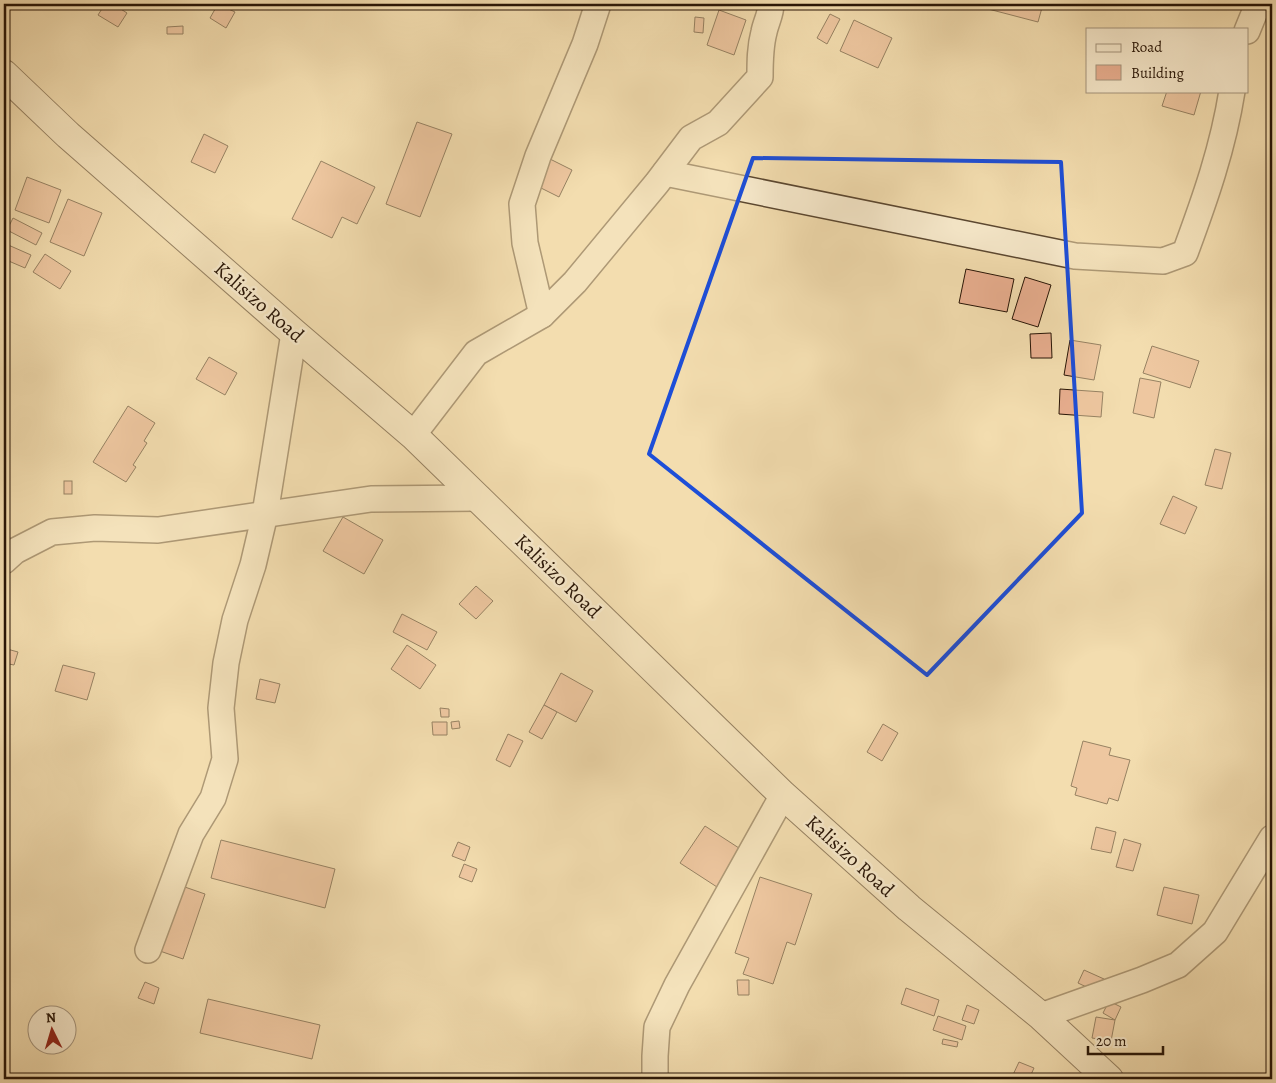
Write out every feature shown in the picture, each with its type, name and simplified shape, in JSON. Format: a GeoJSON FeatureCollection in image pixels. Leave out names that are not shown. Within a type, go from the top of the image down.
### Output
{"type":"FeatureCollection","features":[{"type":"Feature","properties":{"kind":"street"},"geometry":{"type":"LineString","coordinates":[[542,315],[525,243],[522,204],[538,156],[586,44],[598,4]]}},
{"type":"Feature","properties":{"kind":"street"},"geometry":{"type":"LineString","coordinates":[[413,435],[476,353],[542,315],[575,282],[665,173],[691,138],[718,123],[760,77],[760,51],[771,4]]}},
{"type":"Feature","properties":{"kind":"street"},"geometry":{"type":"LineString","coordinates":[[1248,28],[1258,4]]}},
{"type":"Feature","properties":{"kind":"street","name":"Kalisizo Road"},"geometry":{"type":"LineString","coordinates":[[4,74],[68,135],[413,435],[783,796],[909,908],[1041,1016],[1109,1079]]}},
{"type":"Feature","properties":{"kind":"street"},"geometry":{"type":"LineString","coordinates":[[665,173],[1075,256],[1163,261],[1185,252],[1210,187],[1227,127],[1232,92]]}},
{"type":"Feature","properties":{"kind":"street"},"geometry":{"type":"LineString","coordinates":[[148,950],[191,834],[213,798],[225,758],[221,708],[226,663],[235,620],[253,565],[265,514],[294,333]]}},
{"type":"Feature","properties":{"kind":"street"},"geometry":{"type":"LineString","coordinates":[[4,561],[15,551],[52,532],[95,528],[158,530],[371,498],[478,498]]}},
{"type":"Feature","properties":{"kind":"street"},"geometry":{"type":"LineString","coordinates":[[655,1079],[657,1028],[677,985],[783,796]]}},
{"type":"Feature","properties":{"kind":"street"},"geometry":{"type":"LineString","coordinates":[[1041,1016],[1178,965],[1215,932],[1272,838]]}},
{"type":"Feature","properties":{"kind":"highlighted area"},"geometry":{"type":"Polygon","coordinates":[[[753,158],[1061,162],[1082,513],[927,675],[649,454],[753,158]]]}},
{"type":"Feature","properties":{"kind":"building"},"geometry":{"type":"Polygon","coordinates":[[[105,4],[113,4],[127,13],[118,27],[98,15],[105,4]]]}},
{"type":"Feature","properties":{"kind":"building"},"geometry":{"type":"Polygon","coordinates":[[[218,4],[235,12],[226,28],[210,18],[218,4]]]}},
{"type":"Feature","properties":{"kind":"building"},"geometry":{"type":"Polygon","coordinates":[[[725,4],[738,4],[737,9],[725,8],[725,4]]]}},
{"type":"Feature","properties":{"kind":"building"},"geometry":{"type":"Polygon","coordinates":[[[969,4],[1043,4],[1038,22],[969,4]]]}},
{"type":"Feature","properties":{"kind":"building"},"geometry":{"type":"Polygon","coordinates":[[[719,10],[746,20],[734,55],[707,45],[719,10]]]}},
{"type":"Feature","properties":{"kind":"building"},"geometry":{"type":"Polygon","coordinates":[[[830,14],[840,19],[827,44],[817,38],[830,14]]]}},
{"type":"Feature","properties":{"kind":"building"},"geometry":{"type":"Polygon","coordinates":[[[695,17],[704,18],[703,33],[694,32],[695,17]]]}},
{"type":"Feature","properties":{"kind":"building"},"geometry":{"type":"Polygon","coordinates":[[[854,20],[892,38],[878,68],[840,51],[854,20]]]}},
{"type":"Feature","properties":{"kind":"building"},"geometry":{"type":"Polygon","coordinates":[[[183,26],[183,34],[167,34],[167,27],[183,26]]]}},
{"type":"Feature","properties":{"kind":"building"},"geometry":{"type":"Polygon","coordinates":[[[1167,92],[1201,92],[1194,115],[1162,106],[1167,92]]]}},
{"type":"Feature","properties":{"kind":"building"},"geometry":{"type":"Polygon","coordinates":[[[417,122],[452,134],[420,217],[386,204],[417,122]]]}},
{"type":"Feature","properties":{"kind":"building"},"geometry":{"type":"Polygon","coordinates":[[[204,134],[228,146],[215,173],[191,162],[204,134]]]}},
{"type":"Feature","properties":{"kind":"building"},"geometry":{"type":"Polygon","coordinates":[[[550,159],[572,170],[559,197],[537,186],[550,159]]]}},
{"type":"Feature","properties":{"kind":"building"},"geometry":{"type":"Polygon","coordinates":[[[321,161],[375,187],[357,224],[342,217],[332,238],[292,219],[321,161]]]}},
{"type":"Feature","properties":{"kind":"building"},"geometry":{"type":"Polygon","coordinates":[[[27,177],[61,190],[49,223],[15,210],[27,177]]]}},
{"type":"Feature","properties":{"kind":"building"},"geometry":{"type":"Polygon","coordinates":[[[68,199],[102,213],[84,256],[50,242],[68,199]]]}},
{"type":"Feature","properties":{"kind":"building"},"geometry":{"type":"Polygon","coordinates":[[[13,218],[42,233],[36,245],[7,230],[13,218]]]}},
{"type":"Feature","properties":{"kind":"building"},"geometry":{"type":"Polygon","coordinates":[[[6,244],[31,255],[25,268],[4,259],[6,244]]]}},
{"type":"Feature","properties":{"kind":"building"},"geometry":{"type":"Polygon","coordinates":[[[45,254],[71,271],[60,289],[33,272],[45,254]]]}},
{"type":"Feature","properties":{"kind":"building"},"geometry":{"type":"Polygon","coordinates":[[[966,269],[1014,279],[1007,312],[959,303],[966,269]]]}},
{"type":"Feature","properties":{"kind":"building"},"geometry":{"type":"Polygon","coordinates":[[[1025,277],[1051,285],[1038,327],[1012,319],[1025,277]]]}},
{"type":"Feature","properties":{"kind":"building"},"geometry":{"type":"Polygon","coordinates":[[[1051,333],[1052,358],[1031,358],[1030,334],[1051,333]]]}},
{"type":"Feature","properties":{"kind":"building"},"geometry":{"type":"Polygon","coordinates":[[[1070,340],[1101,345],[1094,380],[1064,375],[1070,340]]]}},
{"type":"Feature","properties":{"kind":"building"},"geometry":{"type":"Polygon","coordinates":[[[1152,346],[1199,361],[1190,388],[1143,373],[1152,346]]]}},
{"type":"Feature","properties":{"kind":"building"},"geometry":{"type":"Polygon","coordinates":[[[209,357],[237,373],[225,395],[196,379],[209,357]]]}},
{"type":"Feature","properties":{"kind":"building"},"geometry":{"type":"Polygon","coordinates":[[[1140,378],[1161,382],[1154,418],[1133,413],[1140,378]]]}},
{"type":"Feature","properties":{"kind":"building"},"geometry":{"type":"Polygon","coordinates":[[[1060,389],[1103,392],[1101,417],[1059,414],[1060,389]]]}},
{"type":"Feature","properties":{"kind":"building"},"geometry":{"type":"Polygon","coordinates":[[[128,406],[155,423],[144,441],[147,443],[133,465],[136,467],[126,482],[93,462],[128,406]]]}},
{"type":"Feature","properties":{"kind":"building"},"geometry":{"type":"Polygon","coordinates":[[[1215,449],[1231,453],[1222,489],[1205,485],[1215,449]]]}},
{"type":"Feature","properties":{"kind":"building"},"geometry":{"type":"Polygon","coordinates":[[[64,481],[72,481],[72,494],[64,494],[64,481]]]}},
{"type":"Feature","properties":{"kind":"building"},"geometry":{"type":"Polygon","coordinates":[[[1173,496],[1197,507],[1185,534],[1160,524],[1173,496]]]}},
{"type":"Feature","properties":{"kind":"building"},"geometry":{"type":"Polygon","coordinates":[[[343,517],[383,540],[364,574],[323,551],[343,517]]]}},
{"type":"Feature","properties":{"kind":"building"},"geometry":{"type":"Polygon","coordinates":[[[476,586],[493,601],[476,619],[459,604],[476,586]]]}},
{"type":"Feature","properties":{"kind":"building"},"geometry":{"type":"Polygon","coordinates":[[[402,614],[437,632],[427,650],[393,632],[402,614]]]}},
{"type":"Feature","properties":{"kind":"building"},"geometry":{"type":"Polygon","coordinates":[[[407,645],[436,665],[420,689],[391,669],[407,645]]]}},
{"type":"Feature","properties":{"kind":"building"},"geometry":{"type":"Polygon","coordinates":[[[7,649],[18,652],[14,665],[4,663],[7,649]]]}},
{"type":"Feature","properties":{"kind":"building"},"geometry":{"type":"Polygon","coordinates":[[[63,665],[95,673],[87,700],[55,691],[63,665]]]}},
{"type":"Feature","properties":{"kind":"building"},"geometry":{"type":"Polygon","coordinates":[[[561,673],[593,691],[576,722],[544,705],[561,673]]]}},
{"type":"Feature","properties":{"kind":"building"},"geometry":{"type":"Polygon","coordinates":[[[260,679],[280,684],[275,703],[256,699],[260,679]]]}},
{"type":"Feature","properties":{"kind":"building"},"geometry":{"type":"Polygon","coordinates":[[[544,705],[557,712],[542,739],[529,732],[544,705]]]}},
{"type":"Feature","properties":{"kind":"building"},"geometry":{"type":"Polygon","coordinates":[[[440,708],[449,709],[449,717],[441,717],[440,708]]]}},
{"type":"Feature","properties":{"kind":"building"},"geometry":{"type":"Polygon","coordinates":[[[459,721],[460,728],[452,729],[451,722],[459,721]]]}},
{"type":"Feature","properties":{"kind":"building"},"geometry":{"type":"Polygon","coordinates":[[[432,722],[447,722],[447,735],[433,735],[432,722]]]}},
{"type":"Feature","properties":{"kind":"building"},"geometry":{"type":"Polygon","coordinates":[[[883,724],[898,733],[882,761],[867,752],[883,724]]]}},
{"type":"Feature","properties":{"kind":"building"},"geometry":{"type":"Polygon","coordinates":[[[508,734],[523,741],[510,767],[496,760],[508,734]]]}},
{"type":"Feature","properties":{"kind":"building"},"geometry":{"type":"Polygon","coordinates":[[[1083,741],[1111,748],[1109,755],[1130,760],[1118,801],[1109,798],[1107,804],[1075,795],[1077,788],[1071,786],[1083,741]]]}},
{"type":"Feature","properties":{"kind":"building"},"geometry":{"type":"Polygon","coordinates":[[[705,826],[742,850],[717,887],[680,863],[705,826]]]}},
{"type":"Feature","properties":{"kind":"building"},"geometry":{"type":"Polygon","coordinates":[[[1096,827],[1116,832],[1111,853],[1091,849],[1096,827]]]}},
{"type":"Feature","properties":{"kind":"building"},"geometry":{"type":"Polygon","coordinates":[[[1124,839],[1141,844],[1133,871],[1116,867],[1124,839]]]}},
{"type":"Feature","properties":{"kind":"building"},"geometry":{"type":"Polygon","coordinates":[[[221,840],[335,869],[325,908],[211,878],[221,840]]]}},
{"type":"Feature","properties":{"kind":"building"},"geometry":{"type":"Polygon","coordinates":[[[458,842],[470,847],[465,861],[452,856],[458,842]]]}},
{"type":"Feature","properties":{"kind":"building"},"geometry":{"type":"Polygon","coordinates":[[[464,864],[477,869],[472,882],[459,877],[464,864]]]}},
{"type":"Feature","properties":{"kind":"building"},"geometry":{"type":"Polygon","coordinates":[[[760,877],[812,894],[795,945],[787,942],[773,984],[743,974],[749,958],[735,953],[760,877]]]}},
{"type":"Feature","properties":{"kind":"building"},"geometry":{"type":"Polygon","coordinates":[[[179,885],[205,894],[183,959],[157,950],[179,885]]]}},
{"type":"Feature","properties":{"kind":"building"},"geometry":{"type":"Polygon","coordinates":[[[1164,887],[1199,895],[1192,924],[1157,915],[1164,887]]]}},
{"type":"Feature","properties":{"kind":"building"},"geometry":{"type":"Polygon","coordinates":[[[1084,970],[1104,979],[1097,992],[1078,983],[1084,970]]]}},
{"type":"Feature","properties":{"kind":"building"},"geometry":{"type":"Polygon","coordinates":[[[737,980],[749,980],[749,995],[738,995],[737,980]]]}},
{"type":"Feature","properties":{"kind":"building"},"geometry":{"type":"Polygon","coordinates":[[[145,982],[159,988],[154,1004],[138,998],[145,982]]]}},
{"type":"Feature","properties":{"kind":"building"},"geometry":{"type":"Polygon","coordinates":[[[906,988],[939,1000],[934,1016],[901,1004],[906,988]]]}},
{"type":"Feature","properties":{"kind":"building"},"geometry":{"type":"Polygon","coordinates":[[[208,999],[320,1025],[312,1059],[200,1033],[208,999]]]}},
{"type":"Feature","properties":{"kind":"building"},"geometry":{"type":"Polygon","coordinates":[[[1109,1001],[1121,1007],[1115,1020],[1103,1013],[1109,1001]]]}},
{"type":"Feature","properties":{"kind":"building"},"geometry":{"type":"Polygon","coordinates":[[[967,1005],[979,1010],[974,1024],[962,1020],[967,1005]]]}},
{"type":"Feature","properties":{"kind":"building"},"geometry":{"type":"Polygon","coordinates":[[[938,1016],[966,1026],[962,1040],[933,1030],[938,1016]]]}},
{"type":"Feature","properties":{"kind":"building"},"geometry":{"type":"Polygon","coordinates":[[[1096,1017],[1115,1020],[1111,1041],[1092,1038],[1096,1017]]]}},
{"type":"Feature","properties":{"kind":"building"},"geometry":{"type":"Polygon","coordinates":[[[943,1039],[958,1042],[957,1047],[942,1044],[943,1039]]]}},
{"type":"Feature","properties":{"kind":"building"},"geometry":{"type":"Polygon","coordinates":[[[1019,1062],[1034,1068],[1029,1079],[1011,1079],[1019,1062]]]}}]}
